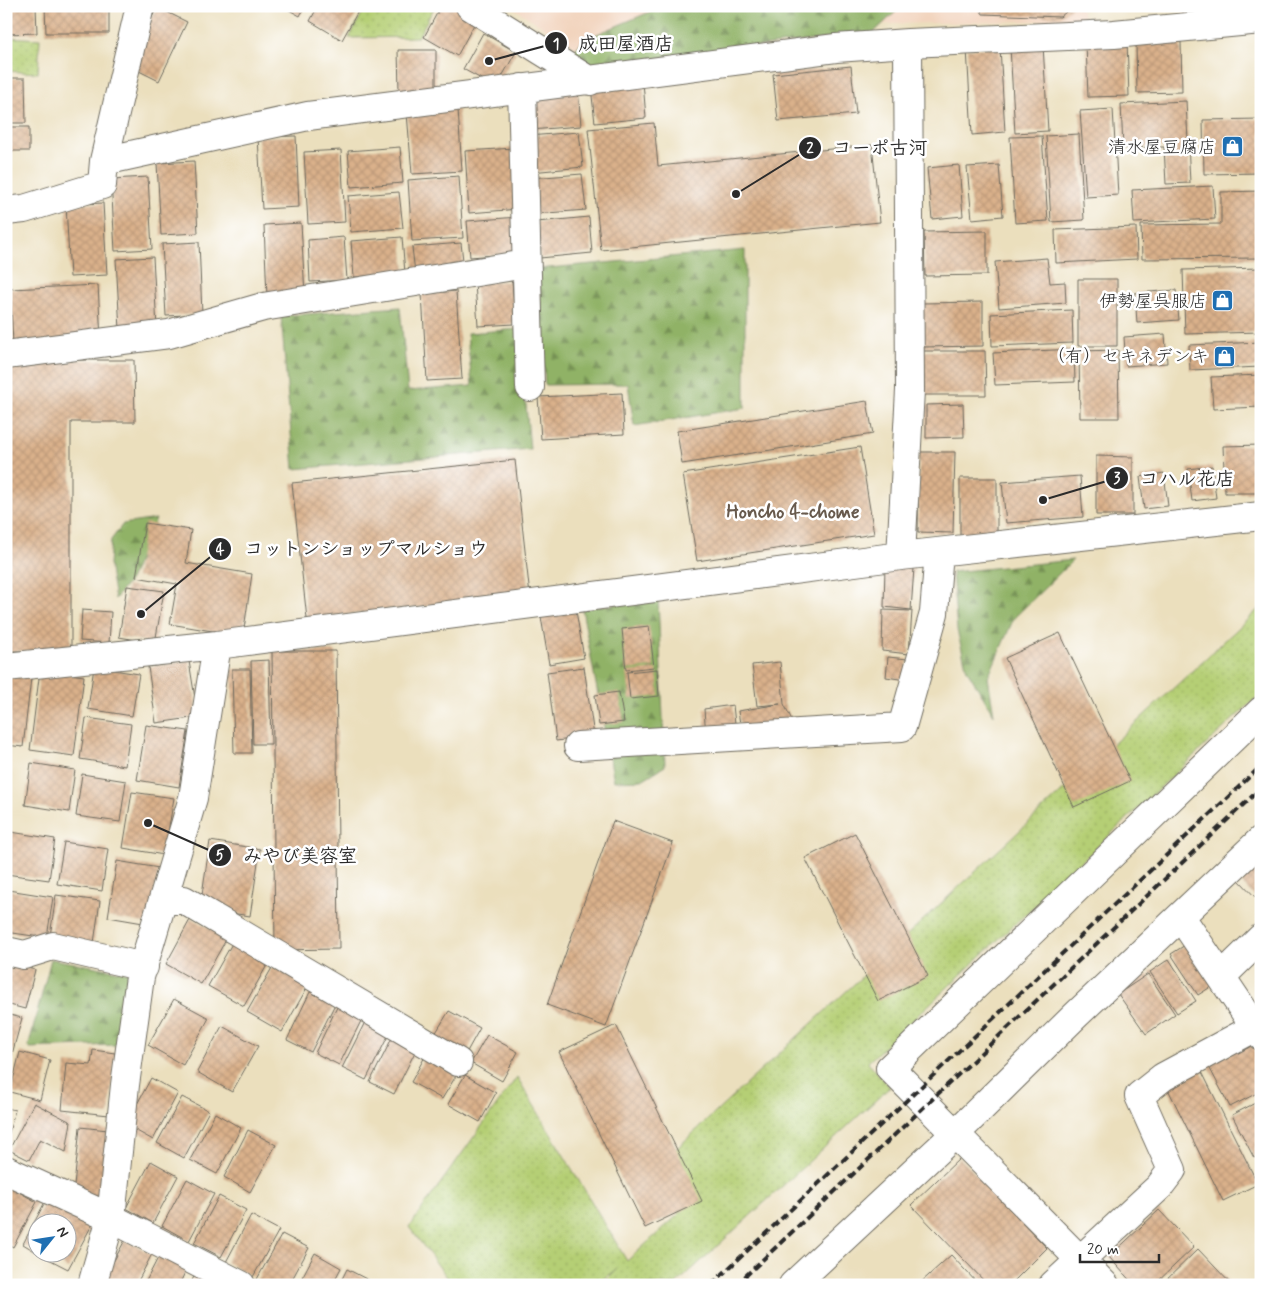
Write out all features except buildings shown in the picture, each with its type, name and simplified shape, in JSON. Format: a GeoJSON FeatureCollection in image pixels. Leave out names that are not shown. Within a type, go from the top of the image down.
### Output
{"type":"FeatureCollection","features":[{"type":"Feature","properties":{"kind":"street"},"geometry":{"type":"LineString","coordinates":[[6,210],[24,209],[102,185],[104,161],[140,6]]}},
{"type":"Feature","properties":{"kind":"street"},"geometry":{"type":"LineString","coordinates":[[470,6],[590,81]]}},
{"type":"Feature","properties":{"kind":"street"},"geometry":{"type":"LineString","coordinates":[[104,161],[308,116],[836,48],[1114,34],[1261,20]]}},
{"type":"Feature","properties":{"kind":"street"},"geometry":{"type":"LineString","coordinates":[[901,556],[910,390],[908,43]]}},
{"type":"Feature","properties":{"kind":"street"},"geometry":{"type":"LineString","coordinates":[[522,88],[530,387]]}},
{"type":"Feature","properties":{"kind":"street"},"geometry":{"type":"LineString","coordinates":[[6,355],[169,334],[264,307],[526,264]]}},
{"type":"Feature","properties":{"kind":"street"},"geometry":{"type":"LineString","coordinates":[[6,667],[217,645],[901,556],[1261,516]]}},
{"type":"Feature","properties":{"kind":"street"},"geometry":{"type":"LineString","coordinates":[[578,746],[902,727],[934,613],[939,552]]}},
{"type":"Feature","properties":{"kind":"street"},"geometry":{"type":"LineString","coordinates":[[92,1285],[111,1218],[125,1085],[140,977],[193,798],[217,645]]}},
{"type":"Feature","properties":{"kind":"street"},"geometry":{"type":"LineString","coordinates":[[1104,1285],[890,1068],[1261,711]]}},
{"type":"Feature","properties":{"kind":"street"},"geometry":{"type":"LineString","coordinates":[[793,1285],[956,1134],[1074,1016],[1261,840]]}},
{"type":"Feature","properties":{"kind":"street"},"geometry":{"type":"LineString","coordinates":[[164,900],[184,900],[458,1062]]}},
{"type":"Feature","properties":{"kind":"street"},"geometry":{"type":"LineString","coordinates":[[1053,1285],[1159,1187],[1172,1170],[1139,1096],[1163,1078],[1258,1031],[1182,916]]}},
{"type":"Feature","properties":{"kind":"street"},"geometry":{"type":"LineString","coordinates":[[1222,976],[1261,938]]}},
{"type":"Feature","properties":{"kind":"street"},"geometry":{"type":"LineString","coordinates":[[6,950],[24,956],[53,946],[144,967]]}},
{"type":"Feature","properties":{"kind":"street"},"geometry":{"type":"LineString","coordinates":[[6,1170],[111,1218],[241,1285]]}},
{"type":"Feature","properties":{"kind":"shaded area"},"geometry":{"type":"Polygon","coordinates":[[[510,6],[1079,6],[1087,20],[887,24],[594,59],[510,6]]]}},
{"type":"Feature","properties":{"kind":"green space"},"geometry":{"type":"Polygon","coordinates":[[[366,6],[435,6],[418,37],[349,38],[366,6]]]}},
{"type":"Feature","properties":{"kind":"green space"},"geometry":{"type":"Polygon","coordinates":[[[664,6],[740,6],[757,11],[817,13],[835,6],[902,6],[873,33],[586,67],[570,56],[583,40],[664,6]]]}},
{"type":"Feature","properties":{"kind":"green space"},"geometry":{"type":"Polygon","coordinates":[[[6,37],[40,39],[38,73],[6,71],[6,37]]]}},
{"type":"Feature","properties":{"kind":"green space"},"geometry":{"type":"Polygon","coordinates":[[[745,250],[745,408],[634,426],[628,384],[545,385],[538,269],[745,250]]]}},
{"type":"Feature","properties":{"kind":"green space"},"geometry":{"type":"Polygon","coordinates":[[[400,307],[408,391],[472,386],[467,333],[519,329],[530,449],[294,469],[281,316],[400,307]]]}},
{"type":"Feature","properties":{"kind":"green space"},"geometry":{"type":"Polygon","coordinates":[[[156,519],[130,580],[115,599],[109,564],[111,540],[123,524],[156,519]]]}},
{"type":"Feature","properties":{"kind":"green space"},"geometry":{"type":"Polygon","coordinates":[[[1073,560],[1014,618],[988,677],[994,715],[967,670],[957,630],[952,572],[1073,560]]]}},
{"type":"Feature","properties":{"kind":"green space"},"geometry":{"type":"Polygon","coordinates":[[[658,598],[665,766],[642,780],[614,781],[582,609],[658,598]]]}},
{"type":"Feature","properties":{"kind":"green space"},"geometry":{"type":"Polygon","coordinates":[[[1261,607],[1261,693],[868,1062],[890,1087],[675,1285],[601,1285],[617,1269],[594,1285],[453,1285],[409,1227],[517,1077],[627,1261],[679,1214],[647,1176],[1261,607]]]}},
{"type":"Feature","properties":{"kind":"green space"},"geometry":{"type":"Polygon","coordinates":[[[51,959],[131,973],[118,1045],[28,1048],[51,959]]]}},
{"type":"Feature","properties":{"kind":"railway"},"geometry":{"type":"LineString","coordinates":[[711,1285],[1261,766]]}},
{"type":"Feature","properties":{"kind":"railway"},"geometry":{"type":"LineString","coordinates":[[736,1285],[1261,788]]}},
{"type":"Feature","properties":{"kind":"place","name":"成田屋酒店"},"geometry":{"type":"Point","coordinates":[489,61]}},
{"type":"Feature","properties":{"kind":"place","name":"清水屋豆腐店"},"geometry":{"type":"Point","coordinates":[1232,147]}},
{"type":"Feature","properties":{"kind":"place","name":"コーポ古河"},"geometry":{"type":"Point","coordinates":[736,194]}},
{"type":"Feature","properties":{"kind":"place","name":"伊勢屋呉服店"},"geometry":{"type":"Point","coordinates":[1223,301]}},
{"type":"Feature","properties":{"kind":"place","name":"（有）セキネデンキ"},"geometry":{"type":"Point","coordinates":[1225,356]}},
{"type":"Feature","properties":{"kind":"place","name":"コハル花店"},"geometry":{"type":"Point","coordinates":[1043,500]}},
{"type":"Feature","properties":{"kind":"place","name":"コットンショップマルショウ"},"geometry":{"type":"Point","coordinates":[141,614]}},
{"type":"Feature","properties":{"kind":"place","name":"みやび美容室"},"geometry":{"type":"Point","coordinates":[148,823]}},
{"type":"Feature","properties":{"kind":"district","name":"Honcho 4-chome"},"geometry":{"type":"Point","coordinates":[793,511]}}]}
